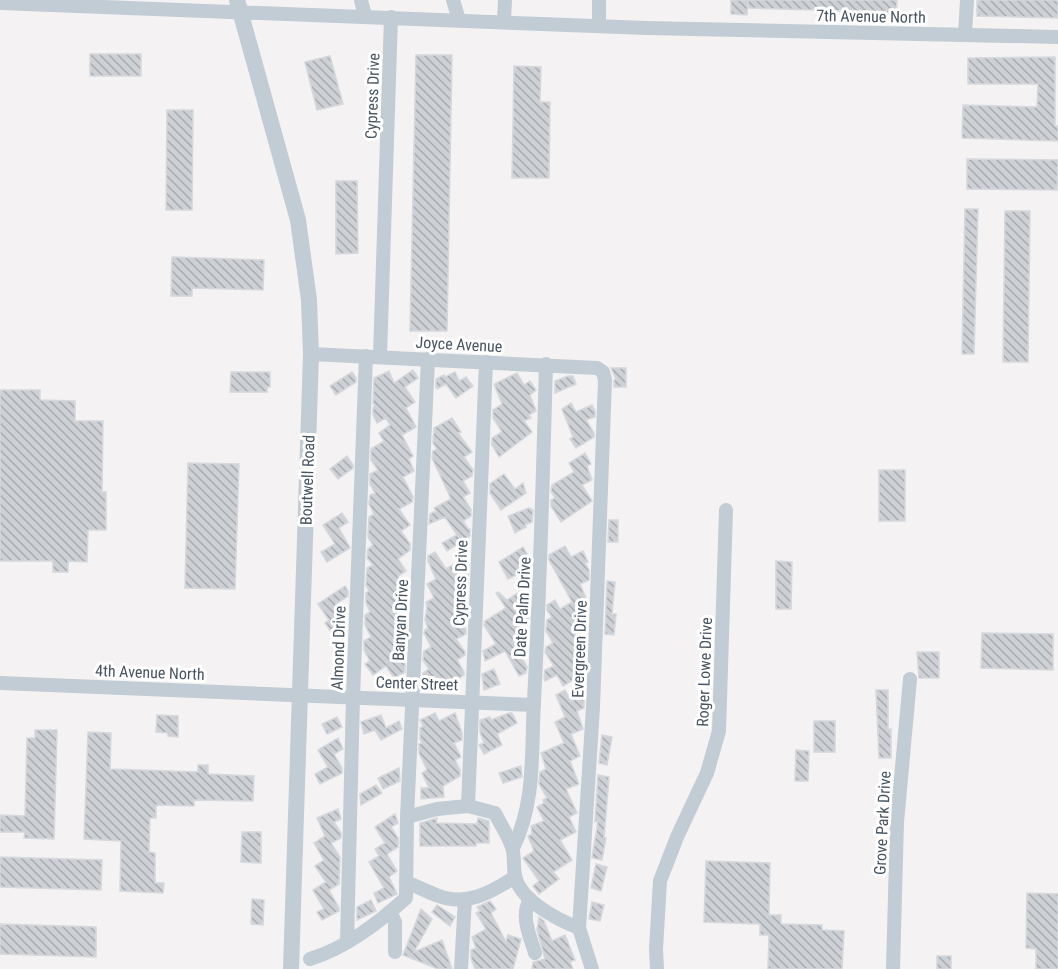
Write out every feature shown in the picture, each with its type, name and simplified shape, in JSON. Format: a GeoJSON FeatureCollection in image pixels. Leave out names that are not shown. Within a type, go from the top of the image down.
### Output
{"type":"FeatureCollection","features":[{"type":"Feature","properties":{"kind":"street"},"geometry":{"type":"LineString","coordinates":[[361,0],[365,16]]}},
{"type":"Feature","properties":{"kind":"street"},"geometry":{"type":"LineString","coordinates":[[453,0],[459,20]]}},
{"type":"Feature","properties":{"kind":"street"},"geometry":{"type":"LineString","coordinates":[[504,22],[505,0]]}},
{"type":"Feature","properties":{"kind":"street"},"geometry":{"type":"LineString","coordinates":[[599,0],[599,26]]}},
{"type":"Feature","properties":{"kind":"street"},"geometry":{"type":"LineString","coordinates":[[964,34],[967,0]]}},
{"type":"Feature","properties":{"kind":"street","name":"7th Avenue North"},"geometry":{"type":"LineString","coordinates":[[0,3],[238,6],[365,16],[599,26],[1058,37]]}},
{"type":"Feature","properties":{"kind":"street","name":"Boutwell Road"},"geometry":{"type":"LineString","coordinates":[[238,6],[298,220],[309,300],[311,354],[291,969]]}},
{"type":"Feature","properties":{"kind":"street","name":"Cypress Drive"},"geometry":{"type":"LineString","coordinates":[[373,356],[391,17]]}},
{"type":"Feature","properties":{"kind":"street","name":"Joyce Avenue"},"geometry":{"type":"LineString","coordinates":[[311,354],[546,364],[597,368],[603,372]]}},
{"type":"Feature","properties":{"kind":"street","name":"Almond Drive"},"geometry":{"type":"LineString","coordinates":[[347,942],[353,697],[373,356]]}},
{"type":"Feature","properties":{"kind":"street","name":"Banyan Drive"},"geometry":{"type":"LineString","coordinates":[[406,882],[428,359]]}},
{"type":"Feature","properties":{"kind":"street","name":"Cypress Drive"},"geometry":{"type":"LineString","coordinates":[[468,806],[486,362]]}},
{"type":"Feature","properties":{"kind":"street","name":"Date Palm Drive"},"geometry":{"type":"LineString","coordinates":[[513,848],[525,821],[532,771],[540,596],[546,364]]}},
{"type":"Feature","properties":{"kind":"street","name":"Evergreen Drive"},"geometry":{"type":"LineString","coordinates":[[579,928],[593,707],[605,391],[603,372]]}},
{"type":"Feature","properties":{"kind":"street","name":"Roger Lowe Drive"},"geometry":{"type":"LineString","coordinates":[[657,969],[660,881],[677,837],[707,773],[719,731],[726,510]]}},
{"type":"Feature","properties":{"kind":"street","name":"Grove Park Drive"},"geometry":{"type":"LineString","coordinates":[[893,969],[897,822],[910,679]]}},
{"type":"Feature","properties":{"kind":"street","name":"4th Avenue North"},"geometry":{"type":"LineString","coordinates":[[0,683],[299,695]]}},
{"type":"Feature","properties":{"kind":"street","name":"Center Street"},"geometry":{"type":"LineString","coordinates":[[299,695],[534,705]]}},
{"type":"Feature","properties":{"kind":"street"},"geometry":{"type":"LineString","coordinates":[[407,817],[436,808],[468,806],[495,813],[513,848],[515,877],[520,888],[530,899],[554,916],[579,928],[592,969]]}},
{"type":"Feature","properties":{"kind":"street"},"geometry":{"type":"LineString","coordinates":[[310,959],[347,942],[390,912],[406,898],[406,882],[438,896],[465,899],[489,893],[515,877]]}},
{"type":"Feature","properties":{"kind":"street"},"geometry":{"type":"LineString","coordinates":[[461,969],[465,899]]}},
{"type":"Feature","properties":{"kind":"street"},"geometry":{"type":"LineString","coordinates":[[530,899],[525,916],[535,953]]}},
{"type":"Feature","properties":{"kind":"street"},"geometry":{"type":"LineString","coordinates":[[390,912],[395,922],[395,952]]}},
{"type":"Feature","properties":{"kind":"building"},"geometry":{"type":"Polygon","coordinates":[[[731,0],[748,0],[747,15],[731,14],[731,0]]]}},
{"type":"Feature","properties":{"kind":"building"},"geometry":{"type":"Polygon","coordinates":[[[748,0],[897,0],[896,16],[848,15],[849,11],[748,8],[748,0]]]}},
{"type":"Feature","properties":{"kind":"building"},"geometry":{"type":"Polygon","coordinates":[[[977,0],[1058,0],[1058,18],[977,16],[977,0]]]}},
{"type":"Feature","properties":{"kind":"building"},"geometry":{"type":"Polygon","coordinates":[[[90,54],[141,54],[141,76],[90,76],[90,54]]]}},
{"type":"Feature","properties":{"kind":"building"},"geometry":{"type":"Polygon","coordinates":[[[416,55],[452,55],[447,331],[410,331],[416,55]]]}},
{"type":"Feature","properties":{"kind":"building"},"geometry":{"type":"Polygon","coordinates":[[[330,56],[343,104],[317,110],[305,62],[330,56]]]}},
{"type":"Feature","properties":{"kind":"building"},"geometry":{"type":"Polygon","coordinates":[[[1055,57],[1055,126],[1058,126],[1058,141],[962,138],[963,105],[1037,107],[1038,84],[968,84],[968,58],[1055,57]]]}},
{"type":"Feature","properties":{"kind":"building"},"geometry":{"type":"Polygon","coordinates":[[[514,66],[541,67],[540,102],[550,102],[549,178],[512,178],[514,66]]]}},
{"type":"Feature","properties":{"kind":"building"},"geometry":{"type":"Polygon","coordinates":[[[167,110],[193,110],[192,210],[166,210],[167,110]]]}},
{"type":"Feature","properties":{"kind":"building"},"geometry":{"type":"Polygon","coordinates":[[[967,159],[1058,160],[1057,190],[967,189],[967,159]]]}},
{"type":"Feature","properties":{"kind":"building"},"geometry":{"type":"Polygon","coordinates":[[[336,181],[357,181],[358,253],[336,254],[336,181]]]}},
{"type":"Feature","properties":{"kind":"building"},"geometry":{"type":"Polygon","coordinates":[[[965,209],[978,209],[974,354],[962,354],[965,209]]]}},
{"type":"Feature","properties":{"kind":"building"},"geometry":{"type":"Polygon","coordinates":[[[1005,211],[1030,211],[1028,362],[1003,362],[1005,211]]]}},
{"type":"Feature","properties":{"kind":"building"},"geometry":{"type":"Polygon","coordinates":[[[172,257],[264,260],[263,290],[192,288],[192,296],[171,296],[172,257]]]}},
{"type":"Feature","properties":{"kind":"building"},"geometry":{"type":"Polygon","coordinates":[[[611,368],[626,368],[626,387],[614,387],[616,379],[611,368]]]}},
{"type":"Feature","properties":{"kind":"building"},"geometry":{"type":"Polygon","coordinates":[[[413,370],[418,378],[405,387],[415,402],[406,408],[416,427],[402,435],[413,456],[409,459],[414,471],[403,477],[413,497],[412,502],[399,509],[410,525],[401,531],[410,544],[410,550],[398,559],[406,571],[398,576],[408,594],[401,597],[407,608],[399,612],[406,623],[397,630],[406,646],[398,652],[405,663],[405,672],[394,678],[386,666],[373,675],[365,664],[370,661],[364,650],[364,641],[371,637],[365,625],[365,615],[370,612],[366,603],[366,593],[369,591],[366,585],[367,568],[373,565],[367,558],[368,549],[373,545],[368,537],[369,517],[374,514],[369,504],[370,495],[375,493],[370,484],[370,474],[378,470],[371,460],[371,449],[384,441],[379,433],[390,425],[386,418],[377,423],[373,415],[374,378],[389,371],[394,383],[413,370]]]}},
{"type":"Feature","properties":{"kind":"building"},"geometry":{"type":"Polygon","coordinates":[[[231,372],[270,372],[270,387],[267,387],[267,392],[230,392],[231,372]]]}},
{"type":"Feature","properties":{"kind":"building"},"geometry":{"type":"Polygon","coordinates":[[[352,372],[356,382],[336,395],[330,386],[352,372]]]}},
{"type":"Feature","properties":{"kind":"building"},"geometry":{"type":"Polygon","coordinates":[[[455,372],[459,381],[466,377],[473,386],[456,398],[446,384],[437,389],[436,387],[436,379],[455,372]]]}},
{"type":"Feature","properties":{"kind":"building"},"geometry":{"type":"Polygon","coordinates":[[[517,373],[524,385],[530,381],[536,390],[530,395],[536,411],[529,415],[531,418],[524,421],[532,432],[499,457],[492,445],[492,438],[502,432],[493,418],[493,410],[502,404],[494,384],[517,373]]]}},
{"type":"Feature","properties":{"kind":"building"},"geometry":{"type":"Polygon","coordinates":[[[573,376],[576,384],[555,393],[555,381],[573,376]]]}},
{"type":"Feature","properties":{"kind":"building"},"geometry":{"type":"Polygon","coordinates":[[[0,390],[40,390],[40,400],[75,401],[75,421],[103,421],[102,492],[106,492],[106,530],[88,530],[87,562],[68,561],[68,572],[53,572],[53,561],[0,561],[0,390]]]}},
{"type":"Feature","properties":{"kind":"building"},"geometry":{"type":"Polygon","coordinates":[[[571,403],[576,412],[592,405],[595,411],[595,417],[586,420],[594,437],[576,448],[570,439],[573,437],[562,409],[571,403]]]}},
{"type":"Feature","properties":{"kind":"building"},"geometry":{"type":"Polygon","coordinates":[[[452,418],[461,432],[458,433],[472,452],[464,457],[473,470],[472,476],[463,481],[470,493],[463,497],[471,509],[471,516],[463,521],[470,529],[470,536],[447,551],[442,543],[457,535],[445,517],[429,524],[430,514],[436,511],[434,508],[451,499],[432,458],[433,451],[437,449],[433,443],[434,428],[452,418]]]}},
{"type":"Feature","properties":{"kind":"building"},"geometry":{"type":"Polygon","coordinates":[[[585,453],[591,464],[587,466],[592,480],[582,485],[592,501],[561,522],[551,506],[551,500],[555,498],[551,491],[552,485],[574,472],[569,463],[585,453]]]}},
{"type":"Feature","properties":{"kind":"building"},"geometry":{"type":"Polygon","coordinates":[[[347,456],[353,468],[338,479],[330,469],[347,456]]]}},
{"type":"Feature","properties":{"kind":"building"},"geometry":{"type":"Polygon","coordinates":[[[188,463],[239,464],[235,589],[185,588],[188,463]]]}},
{"type":"Feature","properties":{"kind":"building"},"geometry":{"type":"Polygon","coordinates":[[[879,470],[905,470],[905,521],[879,521],[879,470]]]}},
{"type":"Feature","properties":{"kind":"building"},"geometry":{"type":"Polygon","coordinates":[[[504,474],[515,489],[523,483],[526,493],[501,510],[490,493],[490,484],[504,474]]]}},
{"type":"Feature","properties":{"kind":"building"},"geometry":{"type":"Polygon","coordinates":[[[529,508],[533,510],[532,522],[515,533],[508,516],[529,508]]]}},
{"type":"Feature","properties":{"kind":"building"},"geometry":{"type":"Polygon","coordinates":[[[342,513],[348,522],[339,528],[350,548],[327,562],[321,552],[335,544],[323,525],[342,513]]]}},
{"type":"Feature","properties":{"kind":"building"},"geometry":{"type":"Polygon","coordinates":[[[609,520],[618,520],[618,542],[608,542],[609,520]]]}},
{"type":"Feature","properties":{"kind":"building"},"geometry":{"type":"Polygon","coordinates":[[[565,546],[571,557],[583,551],[588,562],[585,563],[589,570],[589,580],[580,584],[588,603],[588,608],[580,611],[587,626],[580,629],[586,640],[586,650],[579,654],[586,665],[585,673],[563,686],[557,675],[545,681],[544,678],[545,670],[554,666],[545,652],[546,647],[553,643],[546,631],[547,620],[552,617],[547,610],[547,605],[555,600],[560,609],[572,602],[549,560],[549,555],[565,546]]]}},
{"type":"Feature","properties":{"kind":"building"},"geometry":{"type":"Polygon","coordinates":[[[523,547],[531,561],[531,568],[508,579],[499,562],[523,547]]]}},
{"type":"Feature","properties":{"kind":"building"},"geometry":{"type":"Polygon","coordinates":[[[435,552],[446,569],[466,557],[469,561],[468,584],[458,590],[467,602],[467,610],[459,615],[466,634],[456,639],[465,652],[465,655],[457,660],[464,675],[443,689],[435,677],[422,683],[423,673],[429,669],[423,660],[424,651],[431,647],[424,633],[428,628],[425,620],[426,602],[434,598],[427,584],[436,579],[428,556],[435,552]]]}},
{"type":"Feature","properties":{"kind":"building"},"geometry":{"type":"Polygon","coordinates":[[[776,561],[792,562],[791,609],[776,609],[776,561]]]}},
{"type":"Feature","properties":{"kind":"building"},"geometry":{"type":"Polygon","coordinates":[[[607,581],[615,582],[612,614],[616,614],[614,635],[605,634],[607,581]]]}},
{"type":"Feature","properties":{"kind":"building"},"geometry":{"type":"Polygon","coordinates":[[[345,586],[348,596],[336,604],[347,621],[331,632],[325,623],[329,620],[318,604],[345,586]]]}},
{"type":"Feature","properties":{"kind":"building"},"geometry":{"type":"Polygon","coordinates":[[[525,588],[530,597],[515,607],[529,619],[522,628],[528,638],[528,647],[519,652],[527,667],[526,673],[519,676],[505,651],[485,661],[483,651],[496,644],[484,625],[485,621],[506,608],[496,593],[498,592],[507,600],[525,588]]]}},
{"type":"Feature","properties":{"kind":"building"},"geometry":{"type":"Polygon","coordinates":[[[982,633],[1053,634],[1053,670],[981,668],[982,633]]]}},
{"type":"Feature","properties":{"kind":"building"},"geometry":{"type":"Polygon","coordinates":[[[917,652],[939,652],[939,678],[919,678],[917,652]]]}},
{"type":"Feature","properties":{"kind":"building"},"geometry":{"type":"Polygon","coordinates":[[[494,669],[500,684],[484,690],[482,674],[494,669]]]}},
{"type":"Feature","properties":{"kind":"building"},"geometry":{"type":"Polygon","coordinates":[[[565,690],[571,701],[583,696],[584,700],[584,708],[577,711],[583,729],[571,734],[580,756],[570,761],[579,784],[566,789],[577,813],[569,817],[576,832],[560,840],[572,860],[553,872],[559,879],[539,894],[533,886],[539,881],[523,858],[534,851],[528,836],[532,834],[531,826],[544,821],[537,807],[547,798],[539,784],[540,772],[546,769],[541,753],[564,743],[555,722],[565,717],[556,695],[565,690]]]}},
{"type":"Feature","properties":{"kind":"building"},"geometry":{"type":"Polygon","coordinates":[[[876,690],[888,690],[891,758],[879,758],[876,690]]]}},
{"type":"Feature","properties":{"kind":"building"},"geometry":{"type":"Polygon","coordinates":[[[435,713],[439,721],[455,713],[462,733],[462,740],[454,743],[461,757],[455,760],[460,776],[443,786],[444,797],[421,799],[421,788],[429,788],[422,773],[427,770],[419,753],[419,744],[422,743],[420,728],[423,726],[420,720],[435,713]]]}},
{"type":"Feature","properties":{"kind":"building"},"geometry":{"type":"Polygon","coordinates":[[[512,713],[517,723],[497,734],[502,745],[484,754],[479,745],[484,743],[480,732],[480,720],[490,717],[491,720],[512,713]]]}},
{"type":"Feature","properties":{"kind":"building"},"geometry":{"type":"Polygon","coordinates":[[[157,715],[178,716],[178,737],[156,732],[157,715]]]}},
{"type":"Feature","properties":{"kind":"building"},"geometry":{"type":"Polygon","coordinates":[[[381,715],[386,728],[399,721],[402,729],[381,740],[375,730],[364,734],[361,722],[381,715]]]}},
{"type":"Feature","properties":{"kind":"building"},"geometry":{"type":"Polygon","coordinates":[[[337,717],[342,727],[327,734],[322,724],[337,717]]]}},
{"type":"Feature","properties":{"kind":"building"},"geometry":{"type":"Polygon","coordinates":[[[814,721],[835,721],[835,752],[814,752],[814,721]]]}},
{"type":"Feature","properties":{"kind":"building"},"geometry":{"type":"Polygon","coordinates":[[[35,730],[57,730],[54,839],[24,838],[25,832],[0,832],[0,815],[25,816],[27,738],[35,738],[35,730]]]}},
{"type":"Feature","properties":{"kind":"building"},"geometry":{"type":"Polygon","coordinates":[[[88,732],[111,733],[110,769],[198,772],[198,765],[208,765],[208,774],[254,776],[253,801],[194,800],[194,806],[156,805],[156,818],[150,818],[149,852],[155,853],[155,883],[164,883],[163,893],[120,891],[121,841],[84,839],[88,732]]]}},
{"type":"Feature","properties":{"kind":"building"},"geometry":{"type":"Polygon","coordinates":[[[602,735],[612,737],[607,765],[599,763],[602,735]]]}},
{"type":"Feature","properties":{"kind":"building"},"geometry":{"type":"Polygon","coordinates":[[[338,738],[343,749],[334,754],[342,768],[342,773],[320,784],[315,774],[328,767],[318,750],[338,738]]]}},
{"type":"Feature","properties":{"kind":"building"},"geometry":{"type":"Polygon","coordinates":[[[796,750],[809,751],[808,781],[795,781],[796,750]]]}},
{"type":"Feature","properties":{"kind":"building"},"geometry":{"type":"Polygon","coordinates":[[[521,766],[522,777],[503,783],[499,773],[521,766]]]}},
{"type":"Feature","properties":{"kind":"building"},"geometry":{"type":"Polygon","coordinates":[[[399,768],[400,781],[383,789],[378,778],[399,768]]]}},
{"type":"Feature","properties":{"kind":"building"},"geometry":{"type":"Polygon","coordinates":[[[598,775],[609,777],[604,838],[606,838],[602,860],[592,858],[598,821],[595,822],[598,775]]]}},
{"type":"Feature","properties":{"kind":"building"},"geometry":{"type":"Polygon","coordinates":[[[376,785],[382,793],[361,805],[360,794],[376,785]]]}},
{"type":"Feature","properties":{"kind":"building"},"geometry":{"type":"Polygon","coordinates":[[[338,809],[341,819],[334,822],[341,833],[341,838],[331,843],[340,857],[339,884],[329,890],[339,911],[322,920],[317,912],[324,909],[313,890],[326,882],[315,866],[324,860],[314,843],[325,836],[317,818],[338,809]]]}},
{"type":"Feature","properties":{"kind":"building"},"geometry":{"type":"Polygon","coordinates":[[[395,814],[398,823],[391,827],[398,838],[398,847],[387,854],[397,871],[389,877],[397,894],[378,903],[374,893],[384,888],[369,862],[379,856],[375,849],[385,843],[375,827],[395,814]]]}},
{"type":"Feature","properties":{"kind":"building"},"geometry":{"type":"Polygon","coordinates":[[[437,818],[436,823],[477,824],[478,818],[489,821],[489,843],[476,843],[476,846],[420,846],[420,823],[437,818]]]}},
{"type":"Feature","properties":{"kind":"building"},"geometry":{"type":"Polygon","coordinates":[[[242,832],[261,832],[261,863],[241,862],[242,832]]]}},
{"type":"Feature","properties":{"kind":"building"},"geometry":{"type":"Polygon","coordinates":[[[0,857],[102,860],[101,890],[0,887],[0,857]]]}},
{"type":"Feature","properties":{"kind":"building"},"geometry":{"type":"Polygon","coordinates":[[[706,861],[770,863],[769,915],[781,915],[781,924],[822,925],[822,930],[844,931],[842,969],[768,969],[769,935],[760,935],[760,924],[704,922],[706,861]]]}},
{"type":"Feature","properties":{"kind":"building"},"geometry":{"type":"Polygon","coordinates":[[[596,864],[607,867],[601,891],[591,888],[596,864]]]}},
{"type":"Feature","properties":{"kind":"building"},"geometry":{"type":"Polygon","coordinates":[[[1027,893],[1058,894],[1058,969],[1036,969],[1036,949],[1026,948],[1027,893]]]}},
{"type":"Feature","properties":{"kind":"building"},"geometry":{"type":"Polygon","coordinates":[[[252,899],[264,900],[263,925],[251,924],[252,899]]]}},
{"type":"Feature","properties":{"kind":"building"},"geometry":{"type":"Polygon","coordinates":[[[371,900],[376,911],[357,920],[357,907],[371,900]]]}},
{"type":"Feature","properties":{"kind":"building"},"geometry":{"type":"Polygon","coordinates":[[[490,901],[496,909],[491,913],[506,942],[508,935],[521,939],[513,969],[475,969],[471,958],[471,950],[476,948],[472,937],[486,929],[476,913],[480,911],[477,907],[490,901]]]}},
{"type":"Feature","properties":{"kind":"building"},"geometry":{"type":"Polygon","coordinates":[[[592,902],[604,905],[600,921],[589,919],[592,902]]]}},
{"type":"Feature","properties":{"kind":"building"},"geometry":{"type":"Polygon","coordinates":[[[437,905],[455,917],[450,926],[432,912],[437,905]]]}},
{"type":"Feature","properties":{"kind":"building"},"geometry":{"type":"Polygon","coordinates":[[[421,909],[432,919],[414,952],[442,940],[452,969],[438,969],[403,955],[421,909]]]}},
{"type":"Feature","properties":{"kind":"building"},"geometry":{"type":"Polygon","coordinates":[[[539,917],[544,921],[552,941],[565,935],[575,960],[570,962],[573,969],[532,969],[533,962],[545,959],[537,930],[539,917]]]}},
{"type":"Feature","properties":{"kind":"building"},"geometry":{"type":"Polygon","coordinates":[[[0,924],[96,927],[96,957],[0,954],[0,924]]]}},
{"type":"Feature","properties":{"kind":"building"},"geometry":{"type":"Polygon","coordinates":[[[937,956],[951,956],[951,969],[937,969],[937,956]]]}}]}
